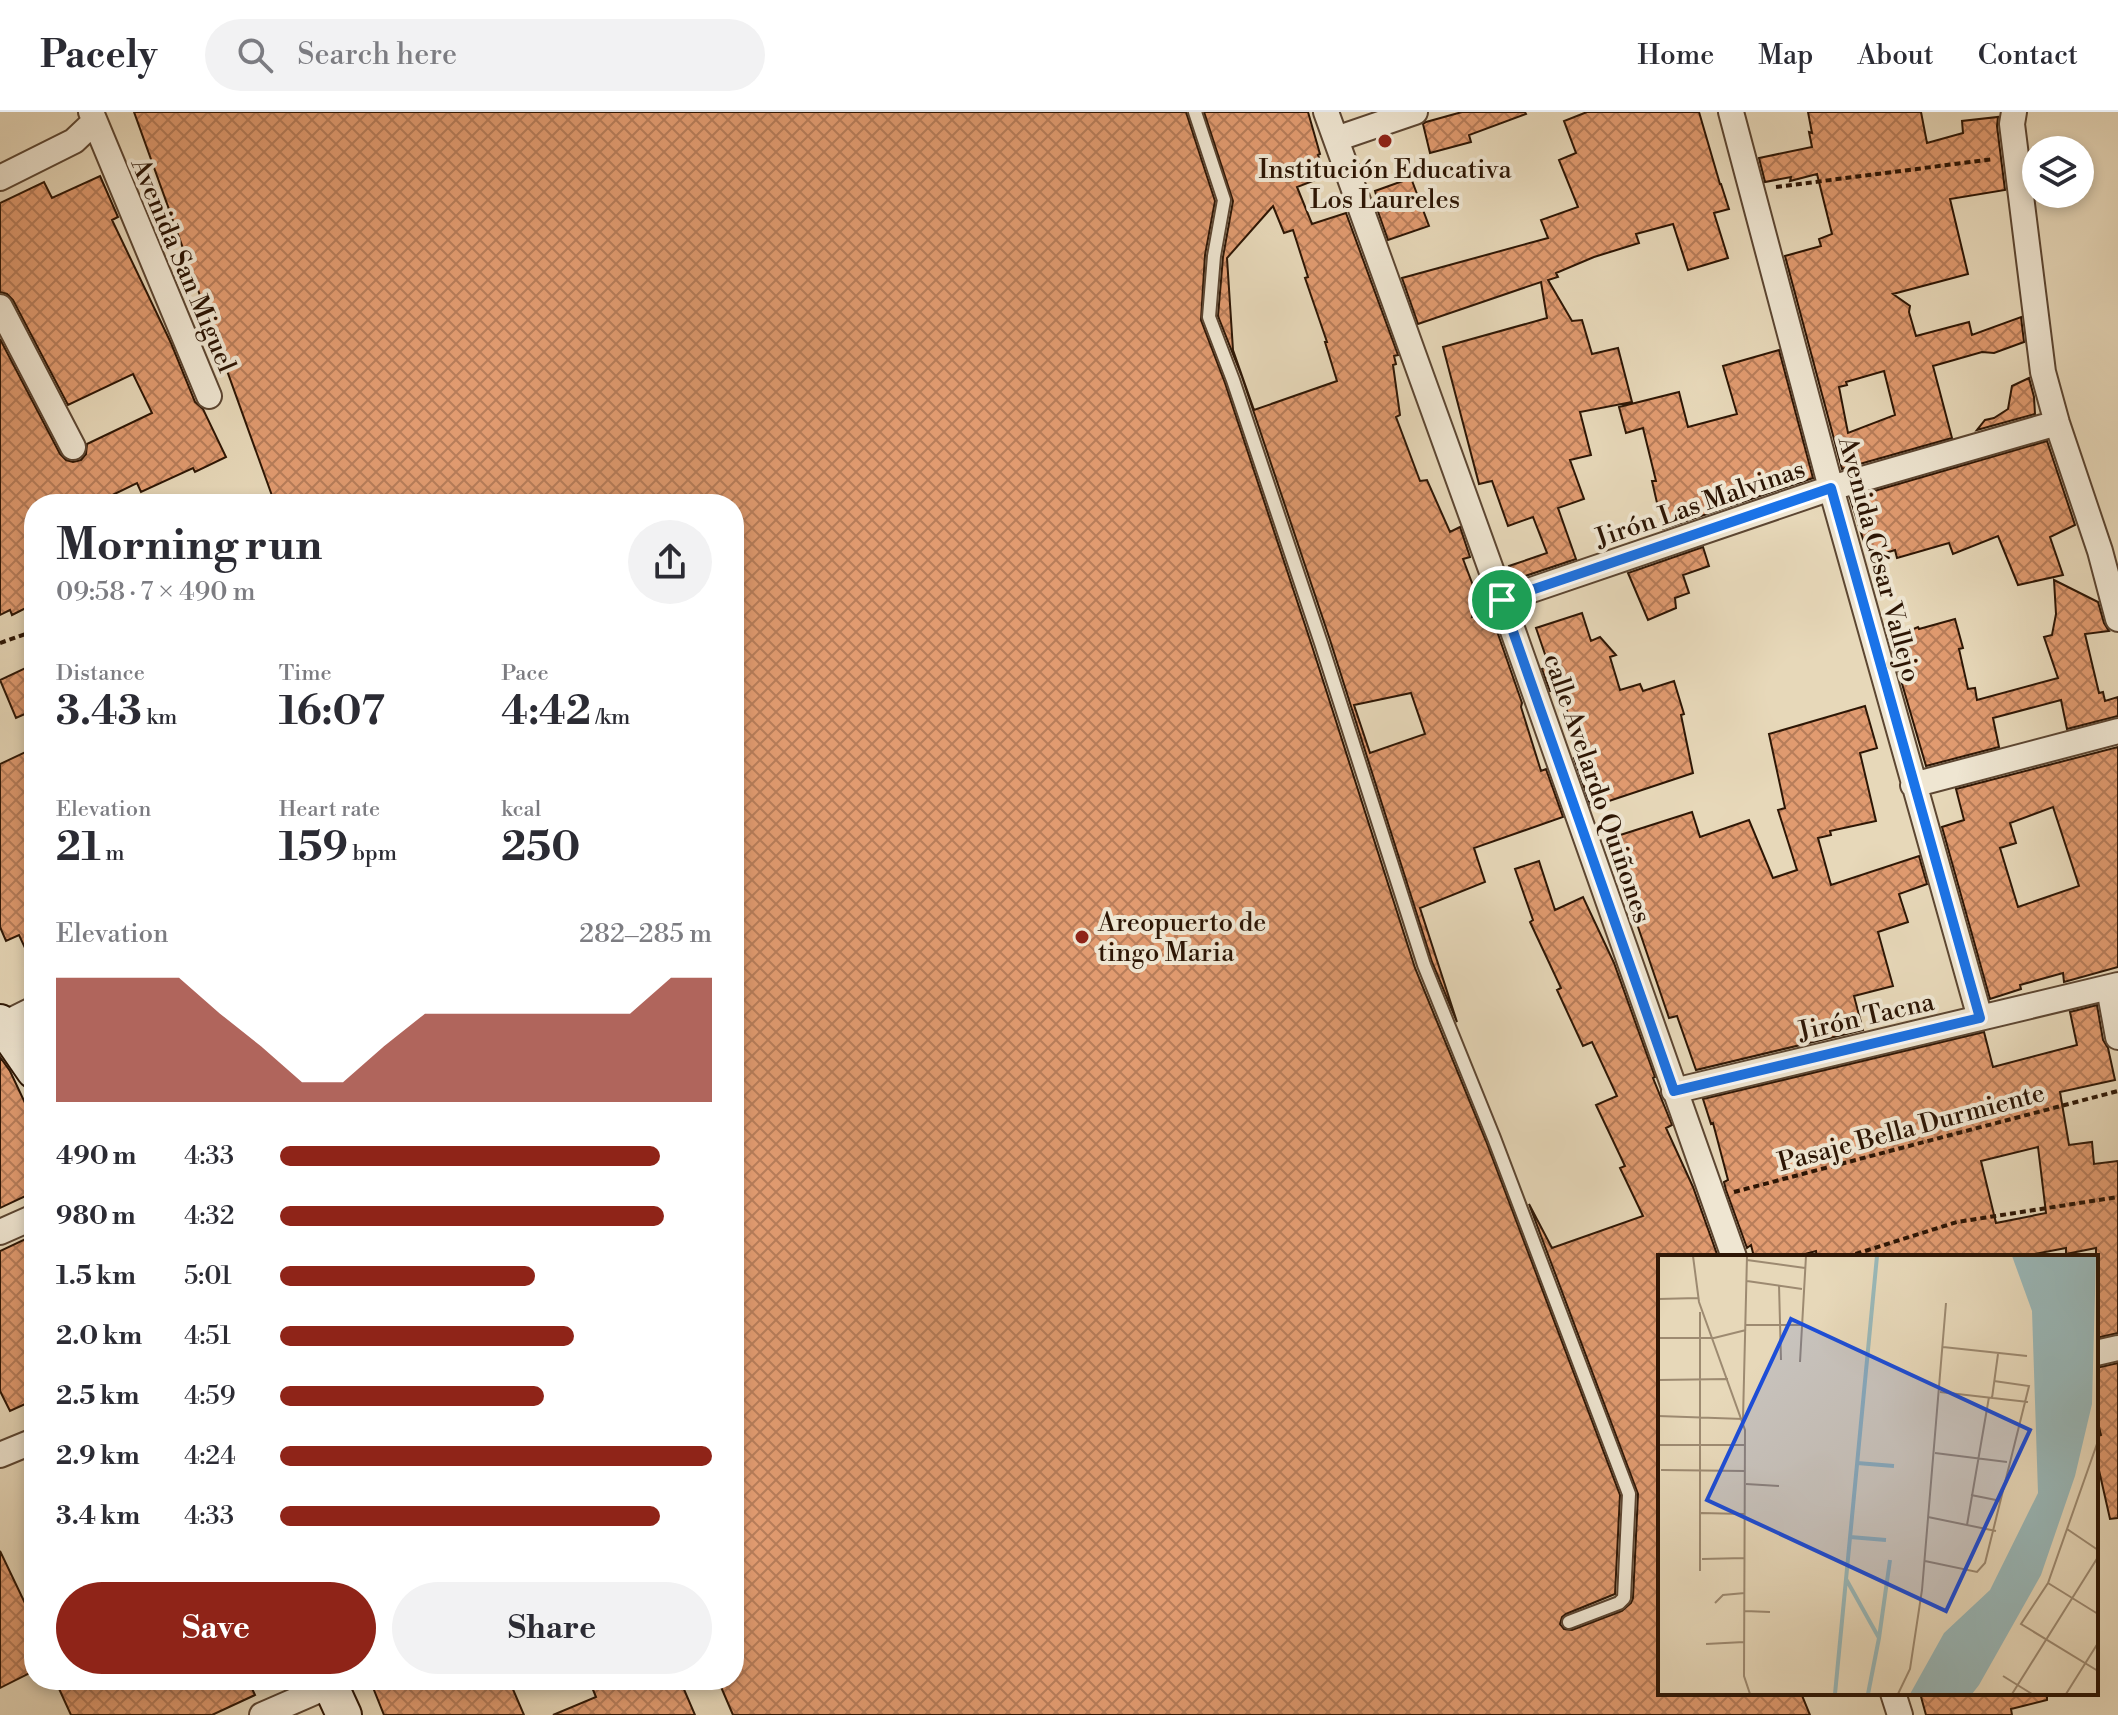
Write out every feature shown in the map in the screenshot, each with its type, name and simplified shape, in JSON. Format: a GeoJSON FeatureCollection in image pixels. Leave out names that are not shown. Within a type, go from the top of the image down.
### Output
{"type":"FeatureCollection","features":[{"type":"Feature","properties":{"kind":"main road"},"geometry":{"type":"LineString","coordinates":[[1,1024],[24,1057]]}},
{"type":"Feature","properties":{"kind":"street","name":"calle Avelardo Quiñones"},"geometry":{"type":"LineString","coordinates":[[1326,112],[1733,1255]]}},
{"type":"Feature","properties":{"kind":"street"},"geometry":{"type":"LineString","coordinates":[[1336,139],[1415,112]]}},
{"type":"Feature","properties":{"kind":"street","name":"Avenida César Vallejo"},"geometry":{"type":"LineString","coordinates":[[1731,112],[1831,488],[1980,1018]]}},
{"type":"Feature","properties":{"kind":"street"},"geometry":{"type":"LineString","coordinates":[[2014,112],[2012,124],[2043,372],[2100,551],[2118,619]]}},
{"type":"Feature","properties":{"kind":"street"},"geometry":{"type":"LineString","coordinates":[[0,178],[74,141],[92,117]]}},
{"type":"Feature","properties":{"kind":"street","name":"Avenida San Miguel"},"geometry":{"type":"LineString","coordinates":[[92,117],[209,396]]}},
{"type":"Feature","properties":{"kind":"street"},"geometry":{"type":"LineString","coordinates":[[0,307],[73,447]]}},
{"type":"Feature","properties":{"kind":"street","name":"Jirón Las Malvinas"},"geometry":{"type":"LineString","coordinates":[[1502,600],[1831,488],[2057,423]]}},
{"type":"Feature","properties":{"kind":"street"},"geometry":{"type":"LineString","coordinates":[[1913,785],[2118,731]]}},
{"type":"Feature","properties":{"kind":"street"},"geometry":{"type":"LineString","coordinates":[[2113,986],[2118,1037]]}},
{"type":"Feature","properties":{"kind":"street","name":"Jirón Tacna"},"geometry":{"type":"LineString","coordinates":[[1674,1091],[2113,986]]}},
{"type":"Feature","properties":{"kind":"street"},"geometry":{"type":"LineString","coordinates":[[1,1024],[24,1014]]}},
{"type":"Feature","properties":{"kind":"street"},"geometry":{"type":"LineString","coordinates":[[0,1232],[24,1221]]}},
{"type":"Feature","properties":{"kind":"street"},"geometry":{"type":"LineString","coordinates":[[2098,1353],[2118,1348]]}},
{"type":"Feature","properties":{"kind":"street"},"geometry":{"type":"LineString","coordinates":[[0,1455],[24,1445]]}},
{"type":"Feature","properties":{"kind":"street"},"geometry":{"type":"LineString","coordinates":[[262,1715],[334,1693]]}},
{"type":"Feature","properties":{"kind":"street"},"geometry":{"type":"LineString","coordinates":[[1894,1695],[1900,1715]]}},
{"type":"Feature","properties":{"kind":"lane"},"geometry":{"type":"LineString","coordinates":[[1195,112],[1224,200],[1214,256],[1209,317],[1311,614],[1424,965],[1494,1138],[1629,1494],[1624,1598],[1619,1603],[1569,1622]]}},
{"type":"Feature","properties":{"kind":"path"},"geometry":{"type":"LineString","coordinates":[[1752,191],[2016,156]]}},
{"type":"Feature","properties":{"kind":"path"},"geometry":{"type":"LineString","coordinates":[[0,643],[24,635]]}},
{"type":"Feature","properties":{"kind":"path","name":"Pasaje Bella Durmiente"},"geometry":{"type":"LineString","coordinates":[[1713,1198],[2118,1091]]}},
{"type":"Feature","properties":{"kind":"path"},"geometry":{"type":"LineString","coordinates":[[1852,1255],[1957,1222],[2118,1197]]}},
{"type":"Feature","properties":{"kind":"building","name":"Areopuerto de tingo Maria"},"geometry":{"type":"Polygon","coordinates":[[[134,112],[1186,112],[1215,201],[1205,255],[1201,320],[1225,383],[1312,646],[1415,968],[1486,1141],[1620,1495],[1615,1594],[1566,1614],[1560,1624],[1564,1629],[1572,1630],[1622,1611],[1631,1603],[1638,1494],[1529,1204],[1552,1248],[1643,1216],[1620,1168],[1625,1166],[1596,1105],[1617,1096],[1592,1042],[1583,1046],[1557,990],[1561,988],[1530,922],[1533,920],[1515,869],[1539,861],[1555,910],[1583,897],[1614,963],[1672,1125],[1666,1128],[1693,1187],[1717,1255],[1658,1255],[1658,1695],[1802,1695],[1810,1715],[733,1715],[722,1690],[744,1690],[744,494],[271,494],[134,112]]]}},
{"type":"Feature","properties":{"kind":"building"},"geometry":{"type":"Polygon","coordinates":[[[1204,112],[1308,112],[1326,176],[1297,187],[1312,224],[1346,213],[1398,355],[1394,356],[1396,364],[1393,365],[1400,415],[1396,417],[1420,481],[1427,480],[1450,532],[1460,527],[1470,557],[1463,559],[1477,596],[1472,617],[1490,611],[1522,703],[1541,771],[1546,769],[1563,817],[1474,848],[1485,882],[1420,908],[1457,1022],[1432,962],[1330,640],[1242,377],[1218,316],[1223,257],[1233,201],[1204,112]],[[1273,206],[1227,258],[1233,350],[1254,410],[1337,381],[1293,230],[1284,233],[1273,206]],[[1411,693],[1354,705],[1370,753],[1425,734],[1411,693]]]}},
{"type":"Feature","properties":{"kind":"building"},"geometry":{"type":"Polygon","coordinates":[[[1462,112],[1526,114],[1469,135],[1471,142],[1430,153],[1423,124],[1462,112]]]}},
{"type":"Feature","properties":{"kind":"building"},"geometry":{"type":"Polygon","coordinates":[[[1587,112],[1699,112],[1729,209],[1714,213],[1728,258],[1688,270],[1673,224],[1636,234],[1639,243],[1594,257],[1556,273],[1558,277],[1548,280],[1572,321],[1582,320],[1592,354],[1618,348],[1632,402],[1580,412],[1591,455],[1570,460],[1584,499],[1558,508],[1576,559],[1513,580],[1509,566],[1547,553],[1533,517],[1508,526],[1492,481],[1479,484],[1443,347],[1547,318],[1541,282],[1418,324],[1402,278],[1548,238],[1541,220],[1578,207],[1559,160],[1576,153],[1564,121],[1587,112]]]}},
{"type":"Feature","properties":{"kind":"building"},"geometry":{"type":"Polygon","coordinates":[[[1808,112],[1921,112],[1927,143],[1963,133],[1962,121],[1998,117],[2005,190],[1950,199],[1968,274],[1893,294],[1910,306],[1916,336],[1969,322],[1972,335],[2021,317],[2024,342],[1994,353],[1982,352],[1933,366],[1952,438],[1842,469],[1785,256],[1821,246],[1819,239],[1832,234],[1817,174],[1790,181],[1791,177],[1765,182],[1759,158],[1812,147],[1809,132],[1812,133],[1808,112]],[[1884,371],[1839,387],[1848,433],[1895,415],[1884,371]]]}},
{"type":"Feature","properties":{"kind":"building"},"geometry":{"type":"Polygon","coordinates":[[[100,176],[118,217],[112,220],[171,343],[195,402],[203,409],[226,457],[141,492],[137,483],[114,494],[24,494],[24,609],[12,615],[10,610],[0,615],[0,339],[66,460],[81,460],[86,454],[87,444],[152,413],[133,374],[68,405],[13,300],[0,292],[0,203],[44,182],[52,198],[100,176]]]}},
{"type":"Feature","properties":{"kind":"building"},"geometry":{"type":"Polygon","coordinates":[[[1411,178],[1429,226],[1388,240],[1375,203],[1378,202],[1375,191],[1411,178]]]}},
{"type":"Feature","properties":{"kind":"building"},"geometry":{"type":"Polygon","coordinates":[[[1779,350],[1813,478],[1663,529],[1652,481],[1656,481],[1643,428],[1626,433],[1619,407],[1679,392],[1688,427],[1737,414],[1723,366],[1779,350]]]}},
{"type":"Feature","properties":{"kind":"building"},"geometry":{"type":"Polygon","coordinates":[[[2029,378],[2035,414],[1977,430],[1985,420],[2008,409],[2012,386],[2029,378]]]}},
{"type":"Feature","properties":{"kind":"building"},"geometry":{"type":"Polygon","coordinates":[[[2047,441],[2075,525],[2050,537],[2063,575],[2018,585],[1998,536],[1953,554],[1949,543],[1897,558],[1895,550],[1869,558],[1850,498],[2047,441]]]}},
{"type":"Feature","properties":{"kind":"building"},"geometry":{"type":"Polygon","coordinates":[[[1703,547],[1709,566],[1683,575],[1689,593],[1675,598],[1676,608],[1648,620],[1628,573],[1703,547]]]}},
{"type":"Feature","properties":{"kind":"building"},"geometry":{"type":"Polygon","coordinates":[[[2054,580],[2098,602],[2109,631],[2085,634],[2099,693],[2103,692],[2105,701],[2118,697],[2118,716],[2067,729],[2061,700],[1993,718],[1999,747],[1926,766],[1889,639],[1918,627],[1955,619],[1963,648],[1959,649],[1968,689],[1975,688],[1977,700],[2058,678],[2044,637],[2052,635],[2056,614],[2054,580]]]}},
{"type":"Feature","properties":{"kind":"building"},"geometry":{"type":"Polygon","coordinates":[[[1582,613],[1591,641],[1600,637],[1616,655],[1610,657],[1620,690],[1640,684],[1643,691],[1674,681],[1684,714],[1681,715],[1693,773],[1591,807],[1574,758],[1581,756],[1560,688],[1550,691],[1542,669],[1549,666],[1536,628],[1582,613]]]}},
{"type":"Feature","properties":{"kind":"building"},"geometry":{"type":"Polygon","coordinates":[[[24,669],[24,714],[16,718],[0,680],[24,669]]]}},
{"type":"Feature","properties":{"kind":"building"},"geometry":{"type":"Polygon","coordinates":[[[1865,706],[1877,748],[1860,753],[1876,821],[1830,831],[1831,835],[1818,838],[1831,885],[1919,856],[1927,884],[1899,894],[1908,922],[1878,932],[1893,986],[1854,996],[1863,1030],[1696,1070],[1677,1016],[1669,1018],[1620,874],[1623,873],[1611,838],[1692,812],[1700,837],[1749,820],[1773,878],[1797,870],[1778,810],[1785,808],[1769,734],[1865,706]]]}},
{"type":"Feature","properties":{"kind":"building"},"geometry":{"type":"Polygon","coordinates":[[[2118,747],[2118,967],[2064,982],[2063,973],[2020,985],[2021,989],[1990,999],[1942,827],[1964,820],[1956,789],[2118,747]],[[2053,807],[2010,823],[2016,843],[2000,848],[2018,907],[2079,886],[2053,807]]]}},
{"type":"Feature","properties":{"kind":"building"},"geometry":{"type":"Polygon","coordinates":[[[24,753],[24,946],[19,935],[6,941],[0,927],[0,764],[24,753]]]}},
{"type":"Feature","properties":{"kind":"building"},"geometry":{"type":"Polygon","coordinates":[[[2097,1005],[2115,1080],[2060,1092],[2069,1145],[2092,1142],[2094,1164],[2118,1161],[2118,1333],[2098,1338],[2096,1248],[2066,1254],[2066,1248],[2029,1255],[1817,1255],[1816,1251],[1801,1255],[1754,1255],[1751,1245],[1747,1248],[1726,1190],[1724,1182],[1728,1180],[1713,1123],[1703,1099],[1984,1032],[1993,1067],[2077,1045],[2070,1012],[2097,1005]],[[2038,1147],[1981,1161],[1996,1223],[2046,1213],[2038,1147]]]}},
{"type":"Feature","properties":{"kind":"building"},"geometry":{"type":"Polygon","coordinates":[[[0,1057],[24,1101],[24,1197],[0,1208],[0,1057]]]}},
{"type":"Feature","properties":{"kind":"building"},"geometry":{"type":"Polygon","coordinates":[[[24,1240],[24,1405],[10,1411],[0,1391],[0,1251],[24,1240]]]}},
{"type":"Feature","properties":{"kind":"building"},"geometry":{"type":"Polygon","coordinates":[[[2118,1363],[2118,1518],[2110,1519],[2098,1466],[2098,1436],[2101,1435],[2098,1423],[2098,1368],[2118,1363]]]}},
{"type":"Feature","properties":{"kind":"building"},"geometry":{"type":"Polygon","coordinates":[[[0,1551],[24,1601],[24,1676],[0,1688],[0,1551]]]}},
{"type":"Feature","properties":{"kind":"building"},"geometry":{"type":"Polygon","coordinates":[[[60,1690],[253,1690],[255,1695],[212,1715],[71,1715],[60,1690]]]}},
{"type":"Feature","properties":{"kind":"building"},"geometry":{"type":"Polygon","coordinates":[[[374,1690],[513,1690],[524,1715],[384,1715],[374,1690]]]}},
{"type":"Feature","properties":{"kind":"building"},"geometry":{"type":"Polygon","coordinates":[[[593,1690],[684,1690],[695,1715],[553,1715],[596,1697],[593,1690]]]}},
{"type":"Feature","properties":{"kind":"building"},"geometry":{"type":"Polygon","coordinates":[[[1921,1695],[2047,1695],[2047,1700],[2011,1709],[2012,1715],[1926,1715],[1921,1695]]]}},
{"type":"Feature","properties":{"kind":"place","name":"Institución Educativa Los Laureles"},"geometry":{"type":"Point","coordinates":[1385,141]}},
{"type":"Feature","properties":{"kind":"place","name":"Areopuerto de tingo Maria"},"geometry":{"type":"Point","coordinates":[1082,937]}},
{"type":"Feature","properties":{"kind":"route"},"geometry":{"type":"LineString","coordinates":[[1831,488],[1980,1018],[1674,1091],[1502,600],[1831,488]]}}]}
